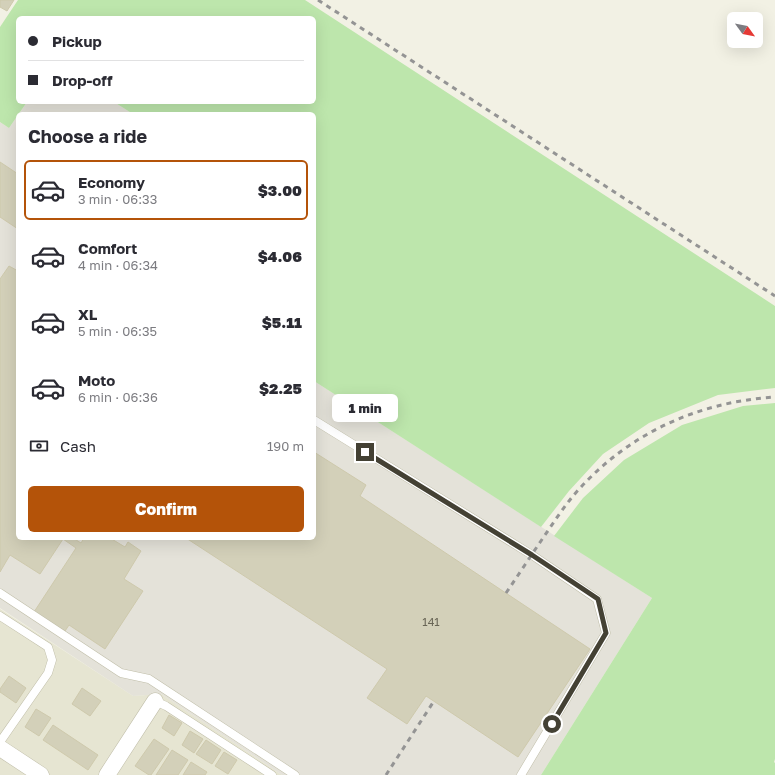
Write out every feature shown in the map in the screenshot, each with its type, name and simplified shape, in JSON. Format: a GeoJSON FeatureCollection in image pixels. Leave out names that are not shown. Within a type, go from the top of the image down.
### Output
{"type":"FeatureCollection","features":[{"type":"Feature","properties":{"kind":"street"},"geometry":{"type":"LineString","coordinates":[[107,775],[155,701]]}},
{"type":"Feature","properties":{"kind":"street"},"geometry":{"type":"LineString","coordinates":[[0,748],[41,775]]}},
{"type":"Feature","properties":{"kind":"lane"},"geometry":{"type":"LineString","coordinates":[[316,421],[532,555],[598,599],[606,633],[521,775]]}},
{"type":"Feature","properties":{"kind":"lane"},"geometry":{"type":"LineString","coordinates":[[0,593],[121,673],[149,679],[295,775]]}},
{"type":"Feature","properties":{"kind":"lane"},"geometry":{"type":"LineString","coordinates":[[0,616],[48,647],[52,660],[48,673],[0,742]]}},
{"type":"Feature","properties":{"kind":"lane"},"geometry":{"type":"LineString","coordinates":[[155,701],[166,706],[272,775]]}},
{"type":"Feature","properties":{"kind":"shaded area"},"geometry":{"type":"Polygon","coordinates":[[[26,104],[117,104],[130,112],[20,112],[26,104]]]}},
{"type":"Feature","properties":{"kind":"shaded area"},"geometry":{"type":"Polygon","coordinates":[[[16,118],[16,540],[316,540],[316,382],[652,598],[541,775],[282,775],[161,694],[133,696],[0,608],[0,122],[9,128],[16,118]]]}},
{"type":"Feature","properties":{"kind":"shaded area"},"geometry":{"type":"Polygon","coordinates":[[[0,609],[133,696],[161,694],[282,775],[0,775],[0,609]]]}},
{"type":"Feature","properties":{"kind":"green space"},"geometry":{"type":"Polygon","coordinates":[[[18,0],[305,0],[775,306],[775,388],[718,395],[649,423],[603,454],[569,491],[541,527],[316,382],[316,112],[130,112],[117,104],[316,104],[316,16],[16,16],[16,104],[26,104],[20,112],[16,112],[16,118],[9,128],[0,122],[0,27],[18,0]]]}},
{"type":"Feature","properties":{"kind":"green space"},"geometry":{"type":"Polygon","coordinates":[[[775,403],[775,775],[541,775],[652,598],[554,536],[583,498],[624,460],[682,425],[743,406],[775,403]]]}},
{"type":"Feature","properties":{"kind":"building"},"geometry":{"type":"Polygon","coordinates":[[[0,0],[14,0],[7,11],[0,7],[0,0]]]}},
{"type":"Feature","properties":{"kind":"building"},"geometry":{"type":"Polygon","coordinates":[[[0,162],[16,173],[16,228],[0,217],[0,162]]]}},
{"type":"Feature","properties":{"kind":"building"},"geometry":{"type":"Polygon","coordinates":[[[9,266],[16,270],[16,540],[62,540],[40,574],[10,555],[0,572],[0,279],[9,266]]]}},
{"type":"Feature","properties":{"kind":"building"},"geometry":{"type":"Polygon","coordinates":[[[316,453],[366,485],[360,496],[590,649],[518,757],[426,696],[407,724],[367,698],[387,669],[189,540],[316,540],[316,453]]]}},
{"type":"Feature","properties":{"kind":"building"},"geometry":{"type":"Polygon","coordinates":[[[64,540],[76,540],[81,543],[83,540],[113,540],[125,547],[128,542],[141,551],[124,579],[143,591],[105,649],[69,625],[65,631],[34,612],[76,548],[64,540]]]}},
{"type":"Feature","properties":{"kind":"building"},"geometry":{"type":"Polygon","coordinates":[[[9,676],[26,688],[16,703],[0,692],[0,689],[9,676]]]}},
{"type":"Feature","properties":{"kind":"building"},"geometry":{"type":"Polygon","coordinates":[[[82,688],[101,701],[90,716],[72,704],[82,688]]]}},
{"type":"Feature","properties":{"kind":"building"},"geometry":{"type":"Polygon","coordinates":[[[36,709],[51,718],[39,736],[25,727],[36,709]]]}},
{"type":"Feature","properties":{"kind":"building"},"geometry":{"type":"Polygon","coordinates":[[[169,715],[182,723],[174,736],[162,728],[169,715]]]}},
{"type":"Feature","properties":{"kind":"building"},"geometry":{"type":"Polygon","coordinates":[[[53,725],[98,755],[88,770],[43,740],[53,725]]]}},
{"type":"Feature","properties":{"kind":"building"},"geometry":{"type":"Polygon","coordinates":[[[190,731],[203,739],[194,753],[182,745],[190,731]]]}},
{"type":"Feature","properties":{"kind":"building"},"geometry":{"type":"Polygon","coordinates":[[[154,739],[169,749],[151,775],[149,775],[135,766],[154,739]]]}},
{"type":"Feature","properties":{"kind":"building"},"geometry":{"type":"Polygon","coordinates":[[[206,740],[221,750],[212,764],[196,754],[206,740]]]}},
{"type":"Feature","properties":{"kind":"building"},"geometry":{"type":"Polygon","coordinates":[[[172,750],[188,760],[178,775],[156,775],[172,750]]]}},
{"type":"Feature","properties":{"kind":"building"},"geometry":{"type":"Polygon","coordinates":[[[224,752],[237,760],[228,774],[215,766],[224,752]]]}},
{"type":"Feature","properties":{"kind":"building"},"geometry":{"type":"Polygon","coordinates":[[[191,762],[207,772],[205,775],[183,775],[191,762]]]}},
{"type":"Feature","properties":{"kind":"railway"},"geometry":{"type":"LineString","coordinates":[[318,0],[775,296]]}},
{"type":"Feature","properties":{"kind":"railway"},"geometry":{"type":"LineString","coordinates":[[506,593],[569,501],[593,474],[615,456],[639,439],[690,414],[717,406],[746,400],[775,397]]}},
{"type":"Feature","properties":{"kind":"railway"},"geometry":{"type":"LineString","coordinates":[[386,775],[434,701]]}},
{"type":"Feature","properties":{"kind":"route"},"geometry":{"type":"LineString","coordinates":[[365,452],[532,555],[598,599],[606,633],[552,724]]}}]}
